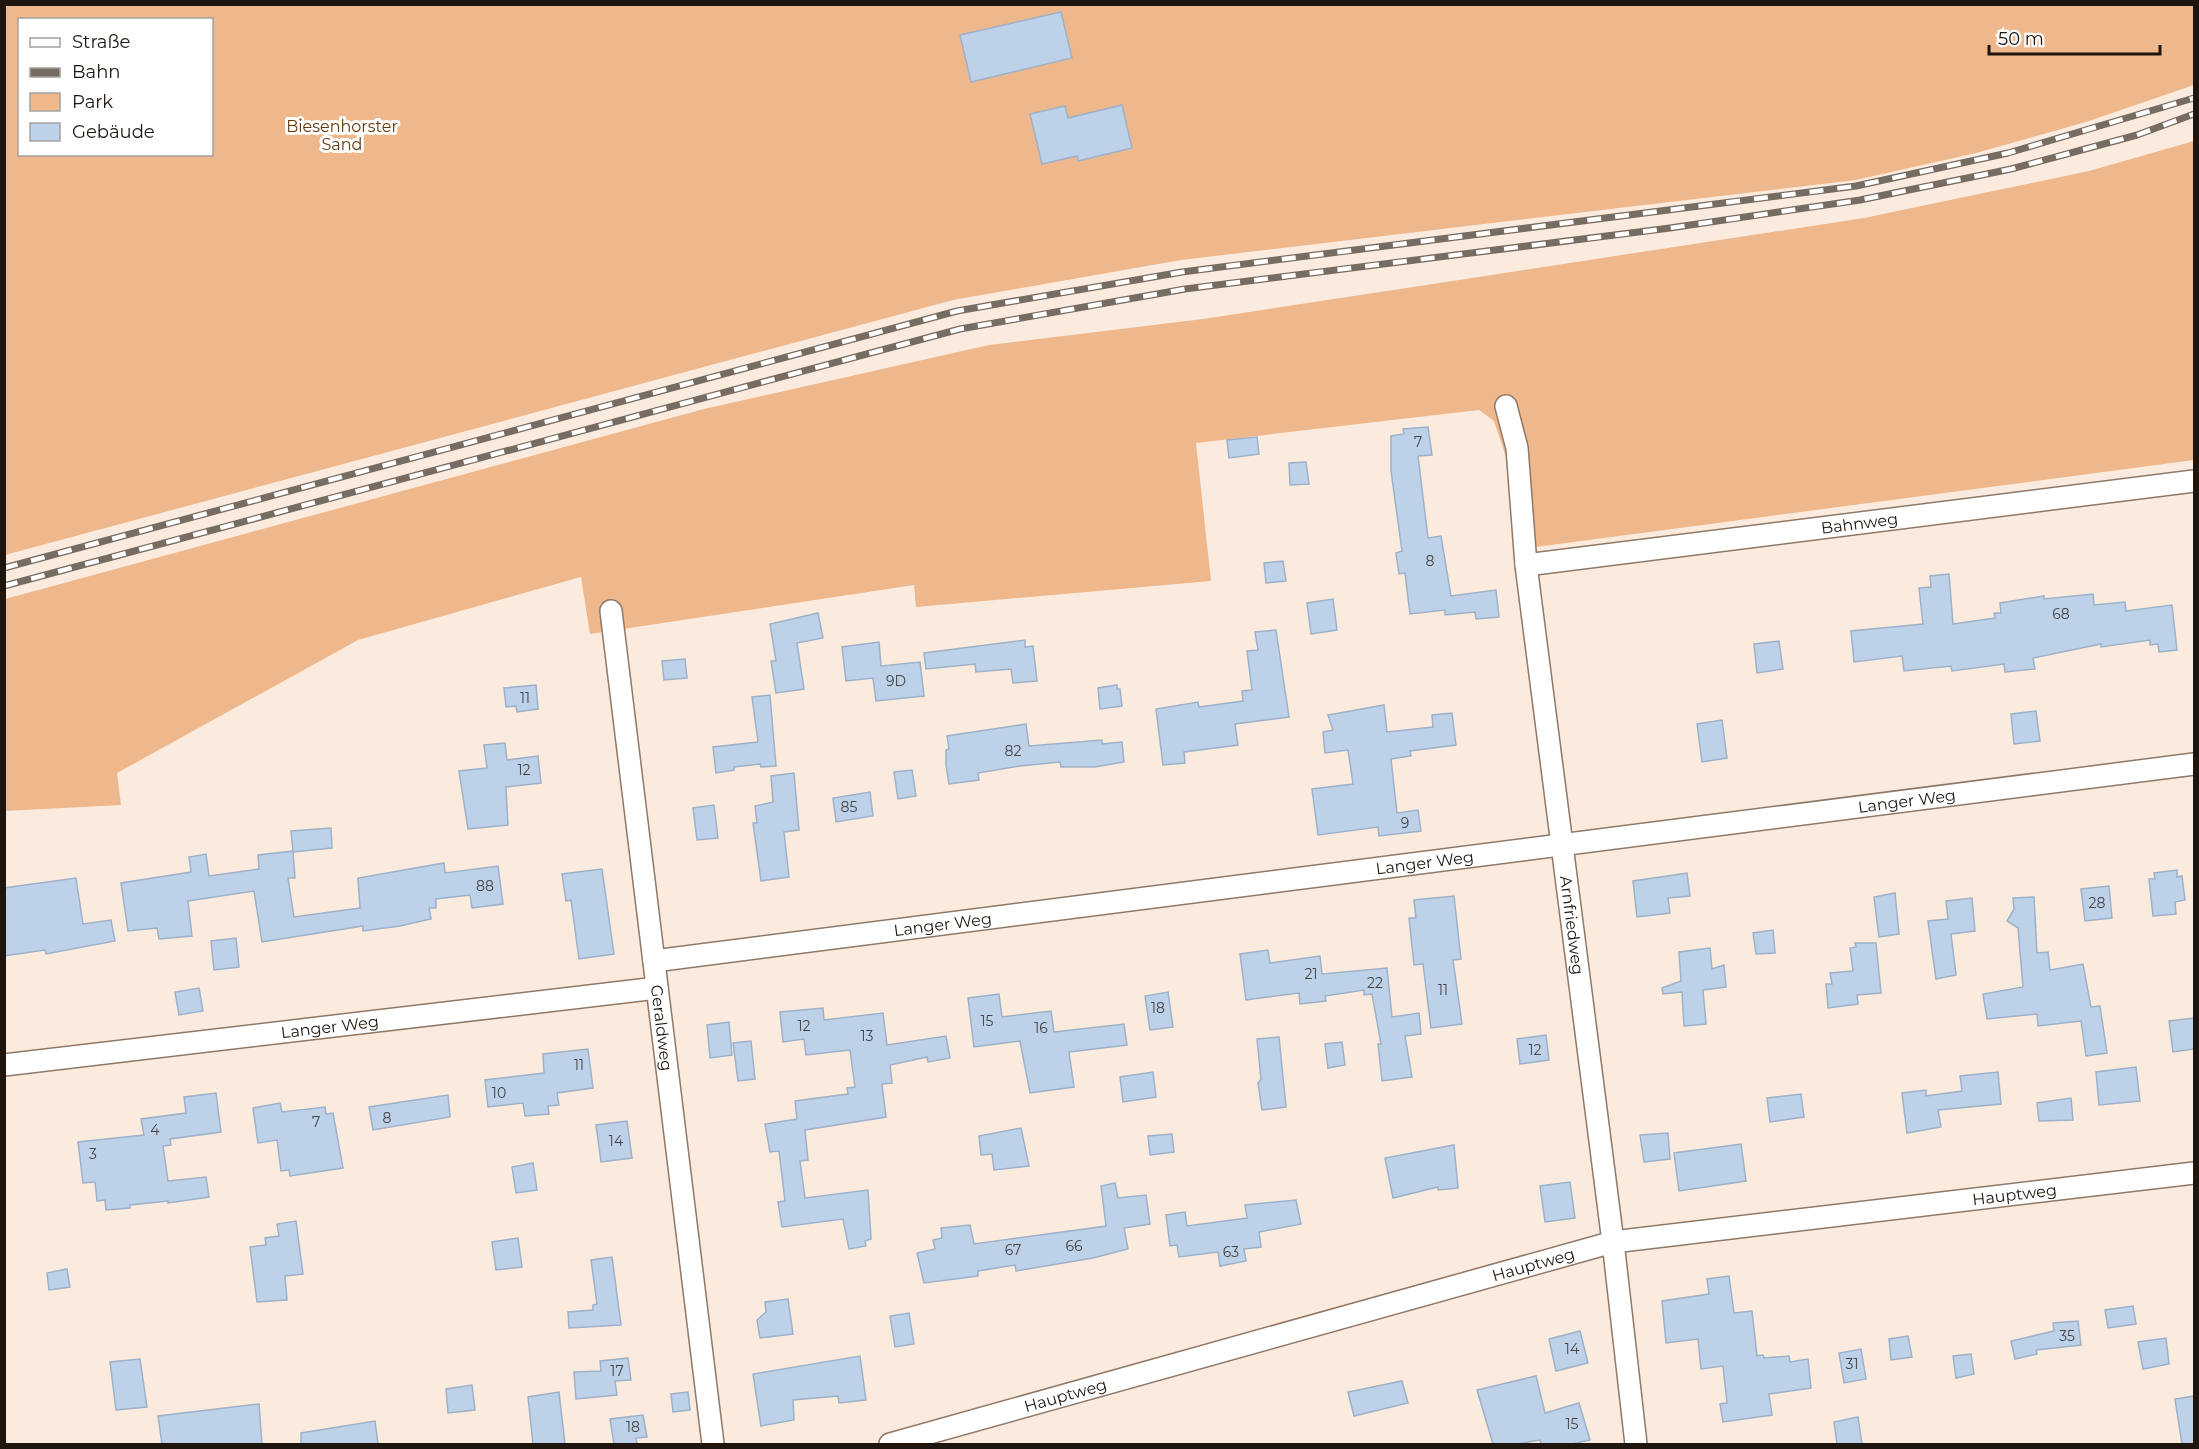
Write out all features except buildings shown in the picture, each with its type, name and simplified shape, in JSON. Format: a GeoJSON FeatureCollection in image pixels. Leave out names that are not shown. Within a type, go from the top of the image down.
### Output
{"type":"FeatureCollection","features":[{"type":"Feature","properties":{"kind":"street","name":"Arnfriedweg"},"geometry":{"type":"LineString","coordinates":[[1506,406],[1517,448],[1526,565],[1613,1242],[1636,1444]]}},
{"type":"Feature","properties":{"kind":"street","name":"Bahnweg"},"geometry":{"type":"LineString","coordinates":[[1526,565],[2194,481]]}},
{"type":"Feature","properties":{"kind":"street","name":"Geraldweg"},"geometry":{"type":"LineString","coordinates":[[611,611],[713,1444]]}},
{"type":"Feature","properties":{"kind":"street","name":"Langer Weg"},"geometry":{"type":"LineString","coordinates":[[654,961],[2194,764]]}},
{"type":"Feature","properties":{"kind":"street","name":"Langer Weg"},"geometry":{"type":"LineString","coordinates":[[4,1065],[657,988]]}},
{"type":"Feature","properties":{"kind":"street","name":"Hauptweg"},"geometry":{"type":"LineString","coordinates":[[890,1444],[1613,1242],[2194,1173]]}},
{"type":"Feature","properties":{"kind":"green space","name":"Biesenhorster Sand"},"geometry":{"type":"Polygon","coordinates":[[[2194,4],[2194,85],[2086,122],[1976,153],[1856,180],[1181,260],[953,300],[5,555],[4,5],[2194,4]]]}},
{"type":"Feature","properties":{"kind":"green space"},"geometry":{"type":"Polygon","coordinates":[[[2194,141],[2194,460],[1536,547],[1494,421],[1479,410],[1196,443],[1211,581],[916,607],[914,585],[590,634],[581,577],[358,640],[117,773],[121,805],[5,811],[5,599],[704,409],[989,345],[1203,319],[1864,218],[2089,171],[2194,141]]]}},
{"type":"Feature","properties":{"kind":"railway"},"geometry":{"type":"LineString","coordinates":[[4,568],[957,311],[1182,272],[1856,186],[2008,153],[2194,98]]}},
{"type":"Feature","properties":{"kind":"railway"},"geometry":{"type":"LineString","coordinates":[[4,586],[960,329],[1185,289],[1670,228],[1860,200],[2011,169],[2137,135],[2194,114]]}}]}
